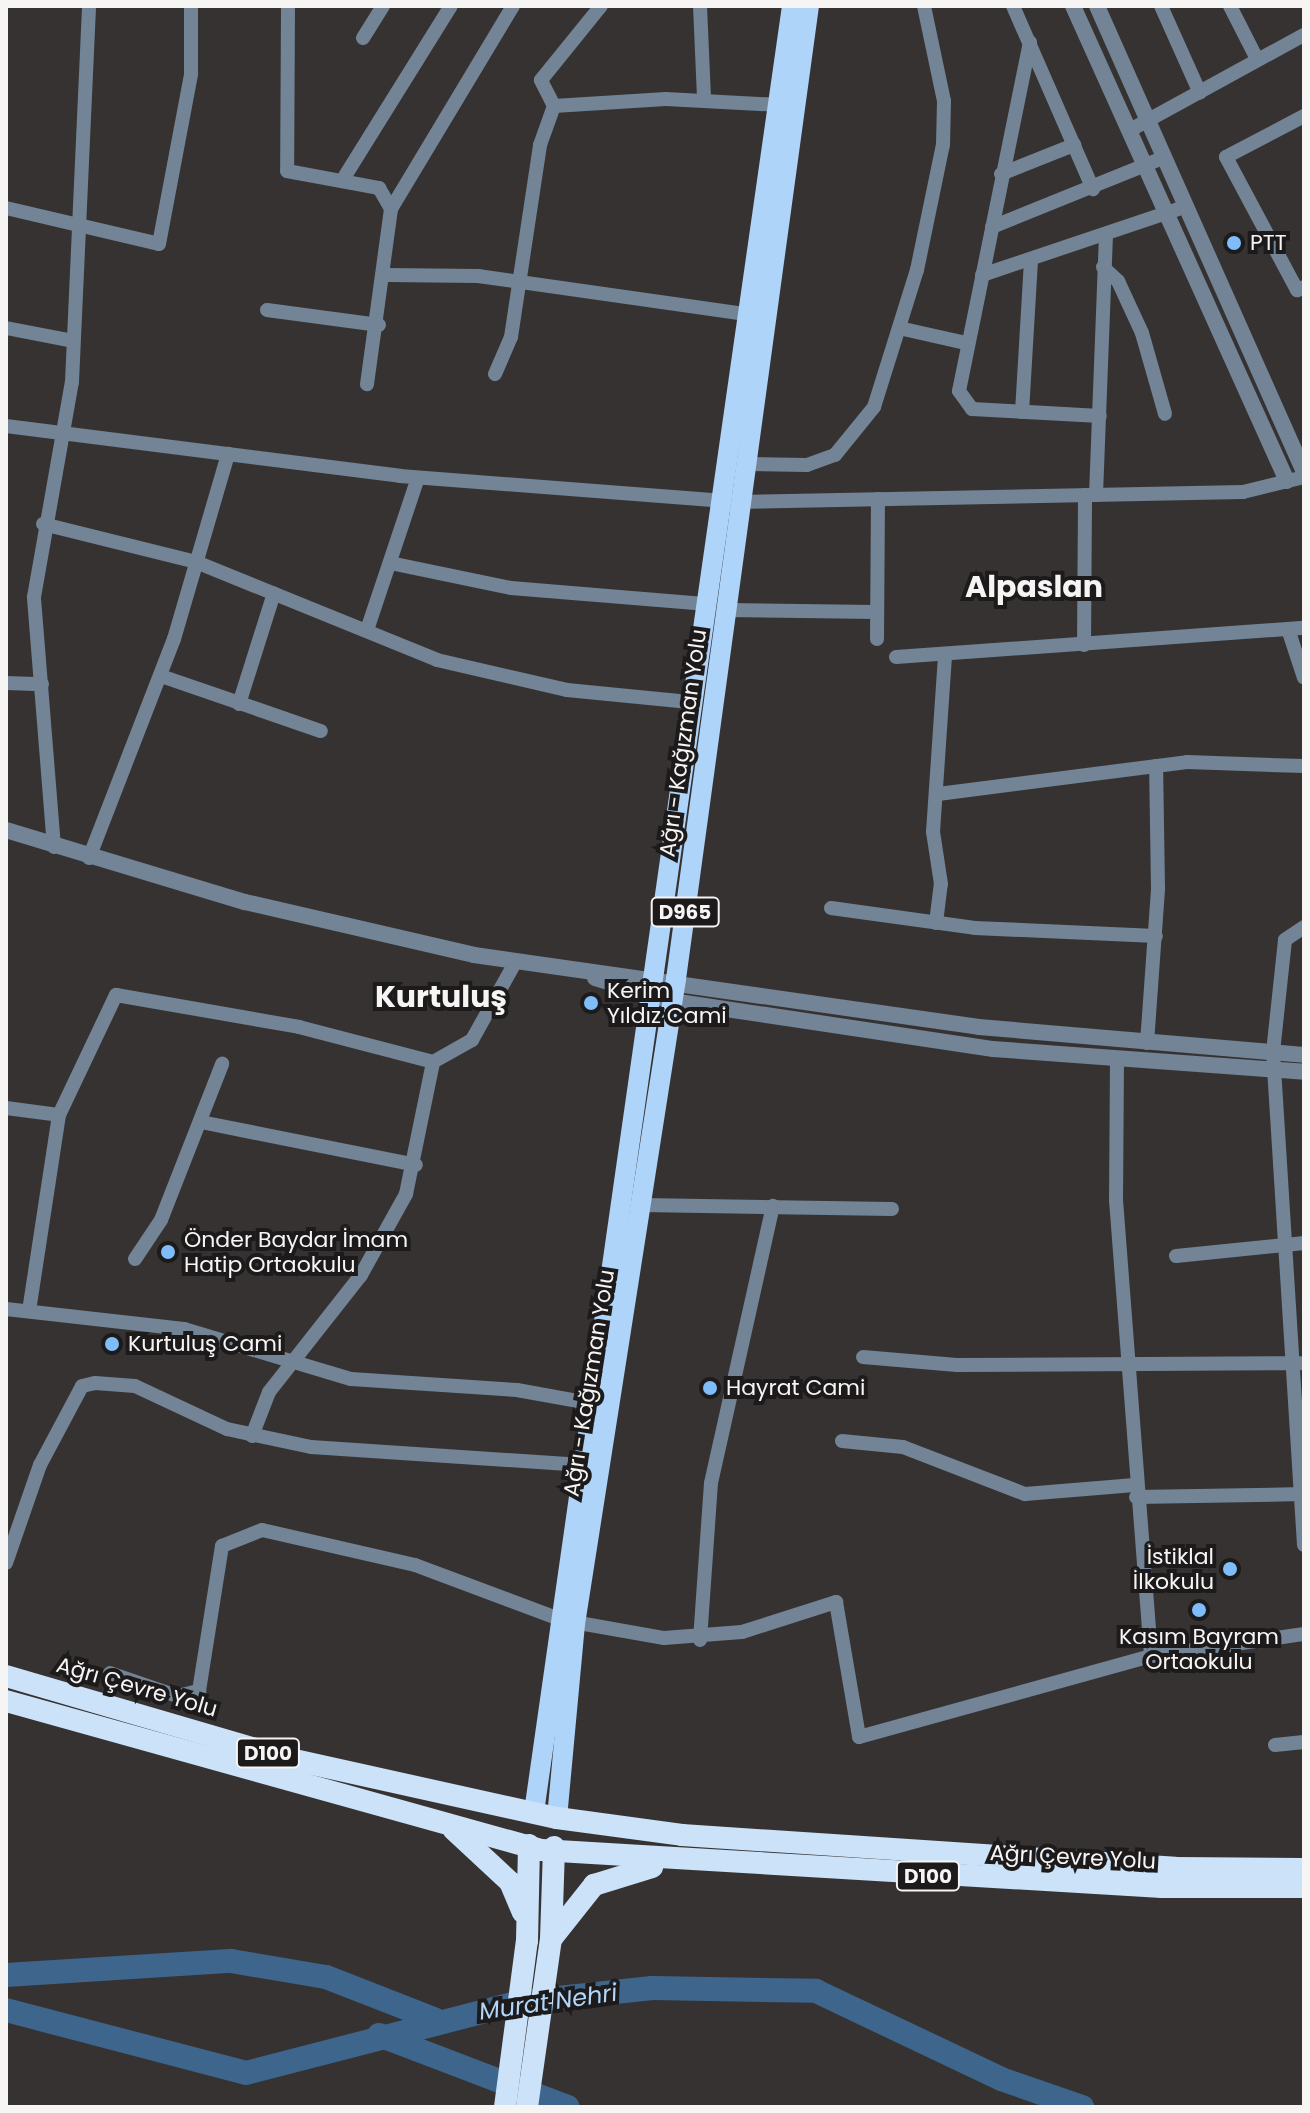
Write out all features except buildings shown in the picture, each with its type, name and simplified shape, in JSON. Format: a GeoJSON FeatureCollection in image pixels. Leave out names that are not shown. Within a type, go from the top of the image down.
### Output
{"type":"FeatureCollection","features":[{"type":"Feature","properties":{"kind":"highway","name":"Ağrı Çevre Yolu"},"geometry":{"type":"LineString","coordinates":[[6,1676],[290,1759],[557,1818],[697,1836],[1175,1868],[1304,1869]]}},
{"type":"Feature","properties":{"kind":"highway","name":"Ağrı Çevre Yolu"},"geometry":{"type":"LineString","coordinates":[[6,1701],[454,1829],[529,1845],[679,1863],[1304,1887]]}},
{"type":"Feature","properties":{"kind":"highway"},"geometry":{"type":"LineString","coordinates":[[505,2107],[527,1941],[529,1845],[523,1828],[534,1812]]}},
{"type":"Feature","properties":{"kind":"highway"},"geometry":{"type":"LineString","coordinates":[[527,2107],[551,1939],[554,1847],[561,1836],[557,1818]]}},
{"type":"Feature","properties":{"kind":"highway"},"geometry":{"type":"LineString","coordinates":[[454,1829],[510,1882],[527,1941]]}},
{"type":"Feature","properties":{"kind":"highway"},"geometry":{"type":"LineString","coordinates":[[551,1939],[594,1885],[679,1863]]}},
{"type":"Feature","properties":{"kind":"main road","name":"Ağrı - Kağızman Yolu"},"geometry":{"type":"LineString","coordinates":[[534,1812],[642,1205],[676,979],[726,610],[728,502],[792,6]]}},
{"type":"Feature","properties":{"kind":"main road","name":"Ağrı - Kağızman Yolu"},"geometry":{"type":"LineString","coordinates":[[557,1818],[582,1465],[594,1404],[648,985],[704,604],[728,502],[744,464],[809,6]]}},
{"type":"Feature","properties":{"kind":"street"},"geometry":{"type":"LineString","coordinates":[[54,847],[34,597],[43,524],[62,432],[73,341],[89,6]]}},
{"type":"Feature","properties":{"kind":"street"},"geometry":{"type":"LineString","coordinates":[[6,208],[159,244],[191,74],[191,6]]}},
{"type":"Feature","properties":{"kind":"street"},"geometry":{"type":"LineString","coordinates":[[288,6],[283,163],[296,173],[345,176],[379,188],[391,209]]}},
{"type":"Feature","properties":{"kind":"street"},"geometry":{"type":"LineString","coordinates":[[363,38],[383,6]]}},
{"type":"Feature","properties":{"kind":"street"},"geometry":{"type":"LineString","coordinates":[[345,176],[451,6]]}},
{"type":"Feature","properties":{"kind":"street"},"geometry":{"type":"LineString","coordinates":[[367,384],[387,275],[391,209],[513,6]]}},
{"type":"Feature","properties":{"kind":"street"},"geometry":{"type":"LineString","coordinates":[[495,374],[511,337],[517,282],[554,106],[541,80],[546,66],[601,6]]}},
{"type":"Feature","properties":{"kind":"street"},"geometry":{"type":"LineString","coordinates":[[700,6],[704,99]]}},
{"type":"Feature","properties":{"kind":"street"},"geometry":{"type":"LineString","coordinates":[[744,464],[807,465],[852,441],[874,407],[899,328],[944,133],[924,6]]}},
{"type":"Feature","properties":{"kind":"street"},"geometry":{"type":"LineString","coordinates":[[1013,6],[1093,189]]}},
{"type":"Feature","properties":{"kind":"street"},"geometry":{"type":"LineString","coordinates":[[6,426],[418,478],[728,502],[1243,492],[1298,477],[1139,125],[1073,6]]}},
{"type":"Feature","properties":{"kind":"street"},"geometry":{"type":"LineString","coordinates":[[1097,6],[1139,125]]}},
{"type":"Feature","properties":{"kind":"street"},"geometry":{"type":"LineString","coordinates":[[1161,6],[1200,93]]}},
{"type":"Feature","properties":{"kind":"street"},"geometry":{"type":"LineString","coordinates":[[1230,6],[1257,59]]}},
{"type":"Feature","properties":{"kind":"street"},"geometry":{"type":"LineString","coordinates":[[1139,125],[1304,35]]}},
{"type":"Feature","properties":{"kind":"street"},"geometry":{"type":"LineString","coordinates":[[1030,42],[966,343],[959,391],[965,405],[1100,416]]}},
{"type":"Feature","properties":{"kind":"street"},"geometry":{"type":"LineString","coordinates":[[554,106],[704,99],[781,105]]}},
{"type":"Feature","properties":{"kind":"street"},"geometry":{"type":"LineString","coordinates":[[1304,116],[1226,157],[1297,290],[1304,287]]}},
{"type":"Feature","properties":{"kind":"street"},"geometry":{"type":"LineString","coordinates":[[1001,174],[1074,145]]}},
{"type":"Feature","properties":{"kind":"street"},"geometry":{"type":"LineString","coordinates":[[992,227],[1093,189],[1156,161]]}},
{"type":"Feature","properties":{"kind":"street"},"geometry":{"type":"LineString","coordinates":[[982,275],[1177,210]]}},
{"type":"Feature","properties":{"kind":"street"},"geometry":{"type":"LineString","coordinates":[[1084,645],[1090,495],[1100,416],[1106,235]]}},
{"type":"Feature","properties":{"kind":"street"},"geometry":{"type":"LineString","coordinates":[[1022,412],[1031,259]]}},
{"type":"Feature","properties":{"kind":"street"},"geometry":{"type":"LineString","coordinates":[[1103,267],[1118,281],[1142,333],[1165,414]]}},
{"type":"Feature","properties":{"kind":"street"},"geometry":{"type":"LineString","coordinates":[[387,275],[517,282],[751,315]]}},
{"type":"Feature","properties":{"kind":"street"},"geometry":{"type":"LineString","coordinates":[[267,310],[379,325]]}},
{"type":"Feature","properties":{"kind":"street"},"geometry":{"type":"LineString","coordinates":[[6,328],[73,341]]}},
{"type":"Feature","properties":{"kind":"street"},"geometry":{"type":"LineString","coordinates":[[899,328],[966,343]]}},
{"type":"Feature","properties":{"kind":"street"},"geometry":{"type":"LineString","coordinates":[[89,858],[161,676],[228,454]]}},
{"type":"Feature","properties":{"kind":"street"},"geometry":{"type":"LineString","coordinates":[[367,630],[395,564],[418,478]]}},
{"type":"Feature","properties":{"kind":"street"},"geometry":{"type":"LineString","coordinates":[[877,639],[878,499]]}},
{"type":"Feature","properties":{"kind":"street"},"geometry":{"type":"LineString","coordinates":[[43,524],[196,562],[367,630],[506,678],[689,702]]}},
{"type":"Feature","properties":{"kind":"street"},"geometry":{"type":"LineString","coordinates":[[395,564],[511,588],[704,604]]}},
{"type":"Feature","properties":{"kind":"street"},"geometry":{"type":"LineString","coordinates":[[239,704],[274,593]]}},
{"type":"Feature","properties":{"kind":"street"},"geometry":{"type":"LineString","coordinates":[[726,610],[876,612]]}},
{"type":"Feature","properties":{"kind":"street"},"geometry":{"type":"LineString","coordinates":[[896,657],[1297,630],[1304,678]]}},
{"type":"Feature","properties":{"kind":"street"},"geometry":{"type":"LineString","coordinates":[[936,923],[945,656]]}},
{"type":"Feature","properties":{"kind":"street"},"geometry":{"type":"LineString","coordinates":[[161,676],[321,731]]}},
{"type":"Feature","properties":{"kind":"street"},"geometry":{"type":"LineString","coordinates":[[6,683],[42,684]]}},
{"type":"Feature","properties":{"kind":"street"},"geometry":{"type":"LineString","coordinates":[[1147,1043],[1156,936],[1156,766]]}},
{"type":"Feature","properties":{"kind":"street"},"geometry":{"type":"LineString","coordinates":[[938,794],[1156,766],[1304,766]]}},
{"type":"Feature","properties":{"kind":"street"},"geometry":{"type":"LineString","coordinates":[[6,830],[89,858],[516,961],[648,985],[672,1001],[993,1049],[1304,1072]]}},
{"type":"Feature","properties":{"kind":"street"},"geometry":{"type":"LineString","coordinates":[[831,908],[936,923],[1156,936]]}},
{"type":"Feature","properties":{"kind":"street"},"geometry":{"type":"LineString","coordinates":[[1304,927],[1285,940],[1273,1052],[1282,1243],[1296,1363],[1304,1545]]}},
{"type":"Feature","properties":{"kind":"street"},"geometry":{"type":"LineString","coordinates":[[29,1311],[59,1115],[116,995],[299,1027],[433,1062],[472,1040],[516,961]]}},
{"type":"Feature","properties":{"kind":"street"},"geometry":{"type":"LineString","coordinates":[[648,985],[676,979],[979,1027],[1304,1055]]}},
{"type":"Feature","properties":{"kind":"street"},"geometry":{"type":"LineString","coordinates":[[1117,1059],[1125,1365],[1151,1656]]}},
{"type":"Feature","properties":{"kind":"street"},"geometry":{"type":"LineString","coordinates":[[252,1436],[289,1366],[361,1275],[416,1165],[433,1062]]}},
{"type":"Feature","properties":{"kind":"street"},"geometry":{"type":"LineString","coordinates":[[135,1259],[161,1220],[222,1064]]}},
{"type":"Feature","properties":{"kind":"street"},"geometry":{"type":"LineString","coordinates":[[6,1108],[59,1115]]}},
{"type":"Feature","properties":{"kind":"street"},"geometry":{"type":"LineString","coordinates":[[201,1122],[416,1165]]}},
{"type":"Feature","properties":{"kind":"street"},"geometry":{"type":"LineString","coordinates":[[642,1205],[892,1209]]}},
{"type":"Feature","properties":{"kind":"street"},"geometry":{"type":"LineString","coordinates":[[700,1640],[711,1483],[773,1206]]}},
{"type":"Feature","properties":{"kind":"street"},"geometry":{"type":"LineString","coordinates":[[1176,1256],[1304,1243]]}},
{"type":"Feature","properties":{"kind":"street"},"geometry":{"type":"LineString","coordinates":[[6,1309],[184,1329],[289,1366],[351,1379],[517,1390],[594,1404]]}},
{"type":"Feature","properties":{"kind":"street"},"geometry":{"type":"LineString","coordinates":[[863,1357],[1125,1365],[1296,1363]]}},
{"type":"Feature","properties":{"kind":"street"},"geometry":{"type":"LineString","coordinates":[[6,1563],[40,1465],[82,1386],[135,1386],[252,1436],[311,1447],[582,1465]]}},
{"type":"Feature","properties":{"kind":"street"},"geometry":{"type":"LineString","coordinates":[[842,1441],[903,1447],[1025,1494],[1136,1491],[1301,1494]]}},
{"type":"Feature","properties":{"kind":"street"},"geometry":{"type":"LineString","coordinates":[[110,1673],[177,1696],[199,1691],[222,1546],[252,1530],[282,1530],[415,1565],[569,1622],[700,1640],[836,1602],[859,1737],[1151,1656],[1304,1634]]}},
{"type":"Feature","properties":{"kind":"street"},"geometry":{"type":"LineString","coordinates":[[1275,1745],[1304,1742]]}},
{"type":"Feature","properties":{"kind":"waterway"},"geometry":{"type":"LineString","coordinates":[[6,1975],[231,1961],[326,1977],[434,2019]]}},
{"type":"Feature","properties":{"kind":"waterway","name":"Murat Nehri"},"geometry":{"type":"LineString","coordinates":[[6,2010],[246,2073],[521,2002],[652,1988],[816,1991],[1001,2079],[1082,2107]]}},
{"type":"Feature","properties":{"kind":"waterway"},"geometry":{"type":"LineString","coordinates":[[379,2035],[568,2107]]}},
{"type":"Feature","properties":{"kind":"place","name":"PTT"},"geometry":{"type":"Point","coordinates":[1234,243]}},
{"type":"Feature","properties":{"kind":"place","name":"Kerim Yıldız Cami"},"geometry":{"type":"Point","coordinates":[591,1003]}},
{"type":"Feature","properties":{"kind":"place","name":"Önder Baydar İmam Hatip Ortaokulu"},"geometry":{"type":"Point","coordinates":[168,1252]}},
{"type":"Feature","properties":{"kind":"place","name":"Kurtuluş Cami"},"geometry":{"type":"Point","coordinates":[112,1344]}},
{"type":"Feature","properties":{"kind":"place","name":"Hayrat Cami"},"geometry":{"type":"Point","coordinates":[710,1388]}},
{"type":"Feature","properties":{"kind":"place","name":"İstiklal İlkokulu"},"geometry":{"type":"Point","coordinates":[1230,1569]}},
{"type":"Feature","properties":{"kind":"place","name":"Kasım Bayram Ortaokulu"},"geometry":{"type":"Point","coordinates":[1199,1610]}},
{"type":"Feature","properties":{"kind":"district","name":"Alpaslan"},"geometry":{"type":"Point","coordinates":[1034,587]}},
{"type":"Feature","properties":{"kind":"district","name":"Kurtuluş"},"geometry":{"type":"Point","coordinates":[441,997]}}]}
